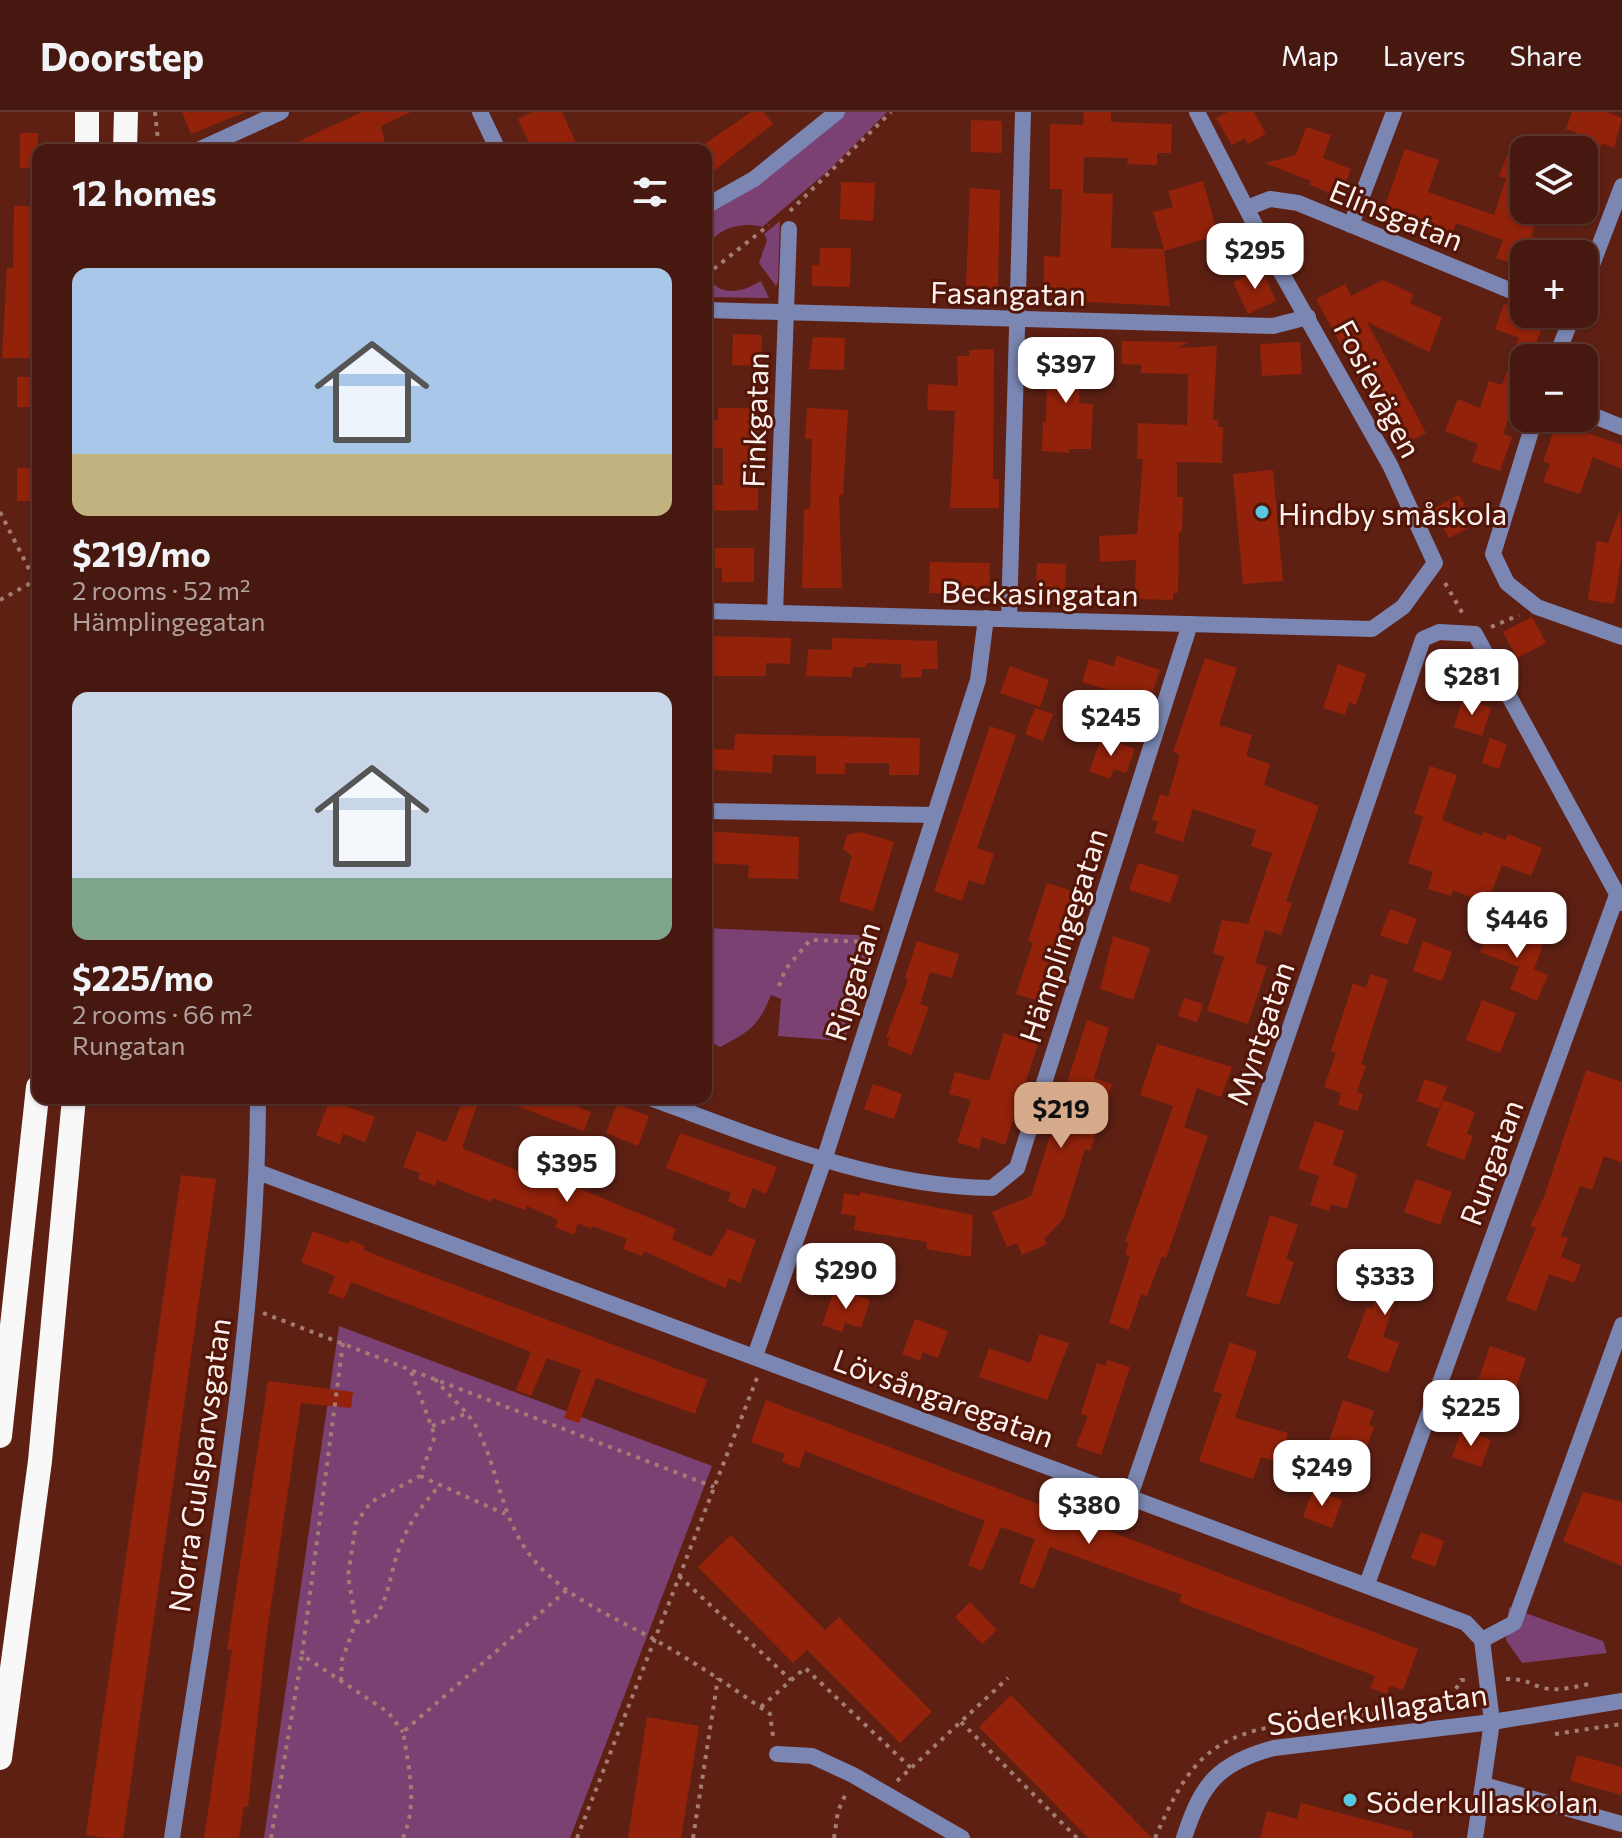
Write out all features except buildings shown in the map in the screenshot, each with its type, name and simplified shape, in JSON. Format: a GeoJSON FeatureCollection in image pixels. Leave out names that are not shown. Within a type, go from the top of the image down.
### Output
{"type":"FeatureCollection","features":[{"type":"Feature","properties":{"kind":"highway"},"geometry":{"type":"LineString","coordinates":[[87,112],[87,144]]}},
{"type":"Feature","properties":{"kind":"highway"},"geometry":{"type":"LineString","coordinates":[[125,144],[126,112]]}},
{"type":"Feature","properties":{"kind":"highway"},"geometry":{"type":"LineString","coordinates":[[0,1436],[36,1104]]}},
{"type":"Feature","properties":{"kind":"highway"},"geometry":{"type":"LineString","coordinates":[[0,1758],[40,1461],[73,1104]]}},
{"type":"Feature","properties":{"kind":"street"},"geometry":{"type":"LineString","coordinates":[[211,144],[281,112]]}},
{"type":"Feature","properties":{"kind":"street"},"geometry":{"type":"LineString","coordinates":[[480,112],[495,144]]}},
{"type":"Feature","properties":{"kind":"street"},"geometry":{"type":"LineString","coordinates":[[712,203],[754,179],[837,112]]}},
{"type":"Feature","properties":{"kind":"street"},"geometry":{"type":"LineString","coordinates":[[1009,619],[1023,112]]}},
{"type":"Feature","properties":{"kind":"street","name":"Fosievägen"},"geometry":{"type":"LineString","coordinates":[[1197,112],[1390,465],[1435,563]]}},
{"type":"Feature","properties":{"kind":"street"},"geometry":{"type":"LineString","coordinates":[[1351,225],[1394,112]]}},
{"type":"Feature","properties":{"kind":"street"},"geometry":{"type":"LineString","coordinates":[[1598,259],[1615,226],[1622,186]]}},
{"type":"Feature","properties":{"kind":"street","name":"Elinsgatan"},"geometry":{"type":"LineString","coordinates":[[1247,208],[1270,199],[1298,203],[1510,290]]}},
{"type":"Feature","properties":{"kind":"street","name":"Finkgatan"},"geometry":{"type":"LineString","coordinates":[[775,613],[785,314],[784,221]]}},
{"type":"Feature","properties":{"kind":"street","name":"Fasangatan"},"geometry":{"type":"LineString","coordinates":[[712,310],[1273,326],[1308,317]]}},
{"type":"Feature","properties":{"kind":"street"},"geometry":{"type":"LineString","coordinates":[[1598,418],[1622,427]]}},
{"type":"Feature","properties":{"kind":"street"},"geometry":{"type":"LineString","coordinates":[[1531,432],[1493,554],[1507,583],[1537,607],[1622,637]]}},
{"type":"Feature","properties":{"kind":"street","name":"Beckasingatan"},"geometry":{"type":"LineString","coordinates":[[712,611],[1372,629],[1403,607],[1435,563]]}},
{"type":"Feature","properties":{"kind":"street","name":"Ripgatan"},"geometry":{"type":"LineString","coordinates":[[759,1358],[978,680],[986,618]]}},
{"type":"Feature","properties":{"kind":"street","name":"Hämplingegatan"},"geometry":{"type":"LineString","coordinates":[[667,1104],[824,1160],[952,1188],[992,1188],[1017,1168],[1190,624]]}},
{"type":"Feature","properties":{"kind":"street","name":"Myntgatan"},"geometry":{"type":"LineString","coordinates":[[1130,1496],[1423,639],[1439,632],[1475,634]]}},
{"type":"Feature","properties":{"kind":"street"},"geometry":{"type":"LineString","coordinates":[[1475,634],[1619,899]]}},
{"type":"Feature","properties":{"kind":"street"},"geometry":{"type":"LineString","coordinates":[[712,811],[933,815]]}},
{"type":"Feature","properties":{"kind":"street","name":"Rungatan"},"geometry":{"type":"LineString","coordinates":[[1367,1584],[1619,899]]}},
{"type":"Feature","properties":{"kind":"street","name":"Norra Gulsparvsgatan"},"geometry":{"type":"LineString","coordinates":[[172,1838],[250,1308],[258,1172],[258,1104]]}},
{"type":"Feature","properties":{"kind":"street","name":"Lövsångaregatan"},"geometry":{"type":"LineString","coordinates":[[258,1172],[1367,1584],[1466,1623],[1482,1640]]}},
{"type":"Feature","properties":{"kind":"street"},"geometry":{"type":"LineString","coordinates":[[1475,1838],[1492,1722],[1482,1640],[1514,1623],[1622,1325]]}},
{"type":"Feature","properties":{"kind":"street","name":"Söderkullagatan"},"geometry":{"type":"LineString","coordinates":[[1184,1838],[1196,1800],[1204,1789],[1227,1767],[1246,1756],[1274,1748],[1492,1722],[1622,1701]]}},
{"type":"Feature","properties":{"kind":"street"},"geometry":{"type":"LineString","coordinates":[[777,1754],[812,1756],[853,1775],[962,1838]]}},
{"type":"Feature","properties":{"kind":"street"},"geometry":{"type":"LineString","coordinates":[[1484,1785],[1622,1824]]}},
{"type":"Feature","properties":{"kind":"path"},"geometry":{"type":"LineString","coordinates":[[155,112],[158,144]]}},
{"type":"Feature","properties":{"kind":"path"},"geometry":{"type":"LineString","coordinates":[[712,271],[784,221],[891,112]]}},
{"type":"Feature","properties":{"kind":"path"},"geometry":{"type":"LineString","coordinates":[[0,512],[32,572]]}},
{"type":"Feature","properties":{"kind":"path"},"geometry":{"type":"LineString","coordinates":[[1435,563],[1475,634],[1537,607]]}},
{"type":"Feature","properties":{"kind":"path"},"geometry":{"type":"LineString","coordinates":[[0,600],[32,582]]}},
{"type":"Feature","properties":{"kind":"path"},"geometry":{"type":"LineString","coordinates":[[779,986],[785,970],[810,940],[871,943],[895,934]]}},
{"type":"Feature","properties":{"kind":"path"},"geometry":{"type":"LineString","coordinates":[[250,1308],[714,1487]]}},
{"type":"Feature","properties":{"kind":"path"},"geometry":{"type":"LineString","coordinates":[[271,1838],[302,1655],[343,1343]]}},
{"type":"Feature","properties":{"kind":"path"},"geometry":{"type":"LineString","coordinates":[[577,1838],[714,1487],[759,1358]]}},
{"type":"Feature","properties":{"kind":"path"},"geometry":{"type":"LineString","coordinates":[[341,1681],[342,1660],[356,1622],[348,1576],[356,1523],[371,1502],[420,1476],[435,1436],[410,1369]]}},
{"type":"Feature","properties":{"kind":"path"},"geometry":{"type":"LineString","coordinates":[[435,1379],[476,1426],[489,1454],[498,1494],[507,1515],[543,1571],[597,1611],[655,1639],[718,1677],[770,1714],[777,1754]]}},
{"type":"Feature","properties":{"kind":"path"},"geometry":{"type":"LineString","coordinates":[[432,1426],[465,1414]]}},
{"type":"Feature","properties":{"kind":"path"},"geometry":{"type":"LineString","coordinates":[[420,1476],[507,1515]]}},
{"type":"Feature","properties":{"kind":"path"},"geometry":{"type":"LineString","coordinates":[[356,1622],[372,1621],[385,1605],[399,1547],[415,1513],[440,1485]]}},
{"type":"Feature","properties":{"kind":"path"},"geometry":{"type":"LineString","coordinates":[[679,1576],[791,1680]]}},
{"type":"Feature","properties":{"kind":"path"},"geometry":{"type":"LineString","coordinates":[[403,1732],[567,1589]]}},
{"type":"Feature","properties":{"kind":"path"},"geometry":{"type":"LineString","coordinates":[[302,1655],[388,1712],[403,1732],[413,1790],[411,1818],[403,1838]]}},
{"type":"Feature","properties":{"kind":"path"},"geometry":{"type":"LineString","coordinates":[[761,1707],[805,1668],[911,1768]]}},
{"type":"Feature","properties":{"kind":"path"},"geometry":{"type":"LineString","coordinates":[[693,1838],[718,1677]]}},
{"type":"Feature","properties":{"kind":"path"},"geometry":{"type":"LineString","coordinates":[[884,1793],[1008,1678]]}},
{"type":"Feature","properties":{"kind":"path"},"geometry":{"type":"LineString","coordinates":[[961,1722],[1077,1838]]}},
{"type":"Feature","properties":{"kind":"path"},"geometry":{"type":"LineString","coordinates":[[1548,1735],[1622,1724]]}},
{"type":"Feature","properties":{"kind":"path"},"geometry":{"type":"LineString","coordinates":[[834,1838],[838,1811],[853,1775]]}},
{"type":"Feature","properties":{"kind":"shaded area"},"geometry":{"type":"Polygon","coordinates":[[[842,112],[887,112],[829,170],[762,227],[746,225],[729,228],[712,241],[712,207],[842,112]]]}},
{"type":"Feature","properties":{"kind":"shaded area"},"geometry":{"type":"Polygon","coordinates":[[[780,221],[776,286],[759,263],[767,240],[764,234],[780,221]]]}},
{"type":"Feature","properties":{"kind":"shaded area"},"geometry":{"type":"Polygon","coordinates":[[[761,281],[769,298],[712,297],[712,283],[731,291],[761,281]]]}},
{"type":"Feature","properties":{"kind":"shaded area"},"geometry":{"type":"Polygon","coordinates":[[[712,928],[878,936],[844,1041],[778,1036],[781,999],[771,995],[757,1021],[746,1032],[720,1047],[712,1043],[712,928]]]}},
{"type":"Feature","properties":{"kind":"shaded area"},"geometry":{"type":"Polygon","coordinates":[[[339,1326],[712,1466],[570,1838],[264,1838],[339,1326]]]}},
{"type":"Feature","properties":{"kind":"shaded area"},"geometry":{"type":"Polygon","coordinates":[[[1509,1607],[1603,1641],[1607,1653],[1522,1663],[1506,1640],[1509,1607]]]}},
{"type":"Feature","properties":{"kind":"place","name":"Hindby småskola"},"geometry":{"type":"Point","coordinates":[1262,512]}},
{"type":"Feature","properties":{"kind":"place","name":"Söderkullaskolan"},"geometry":{"type":"Point","coordinates":[1350,1800]}}]}
